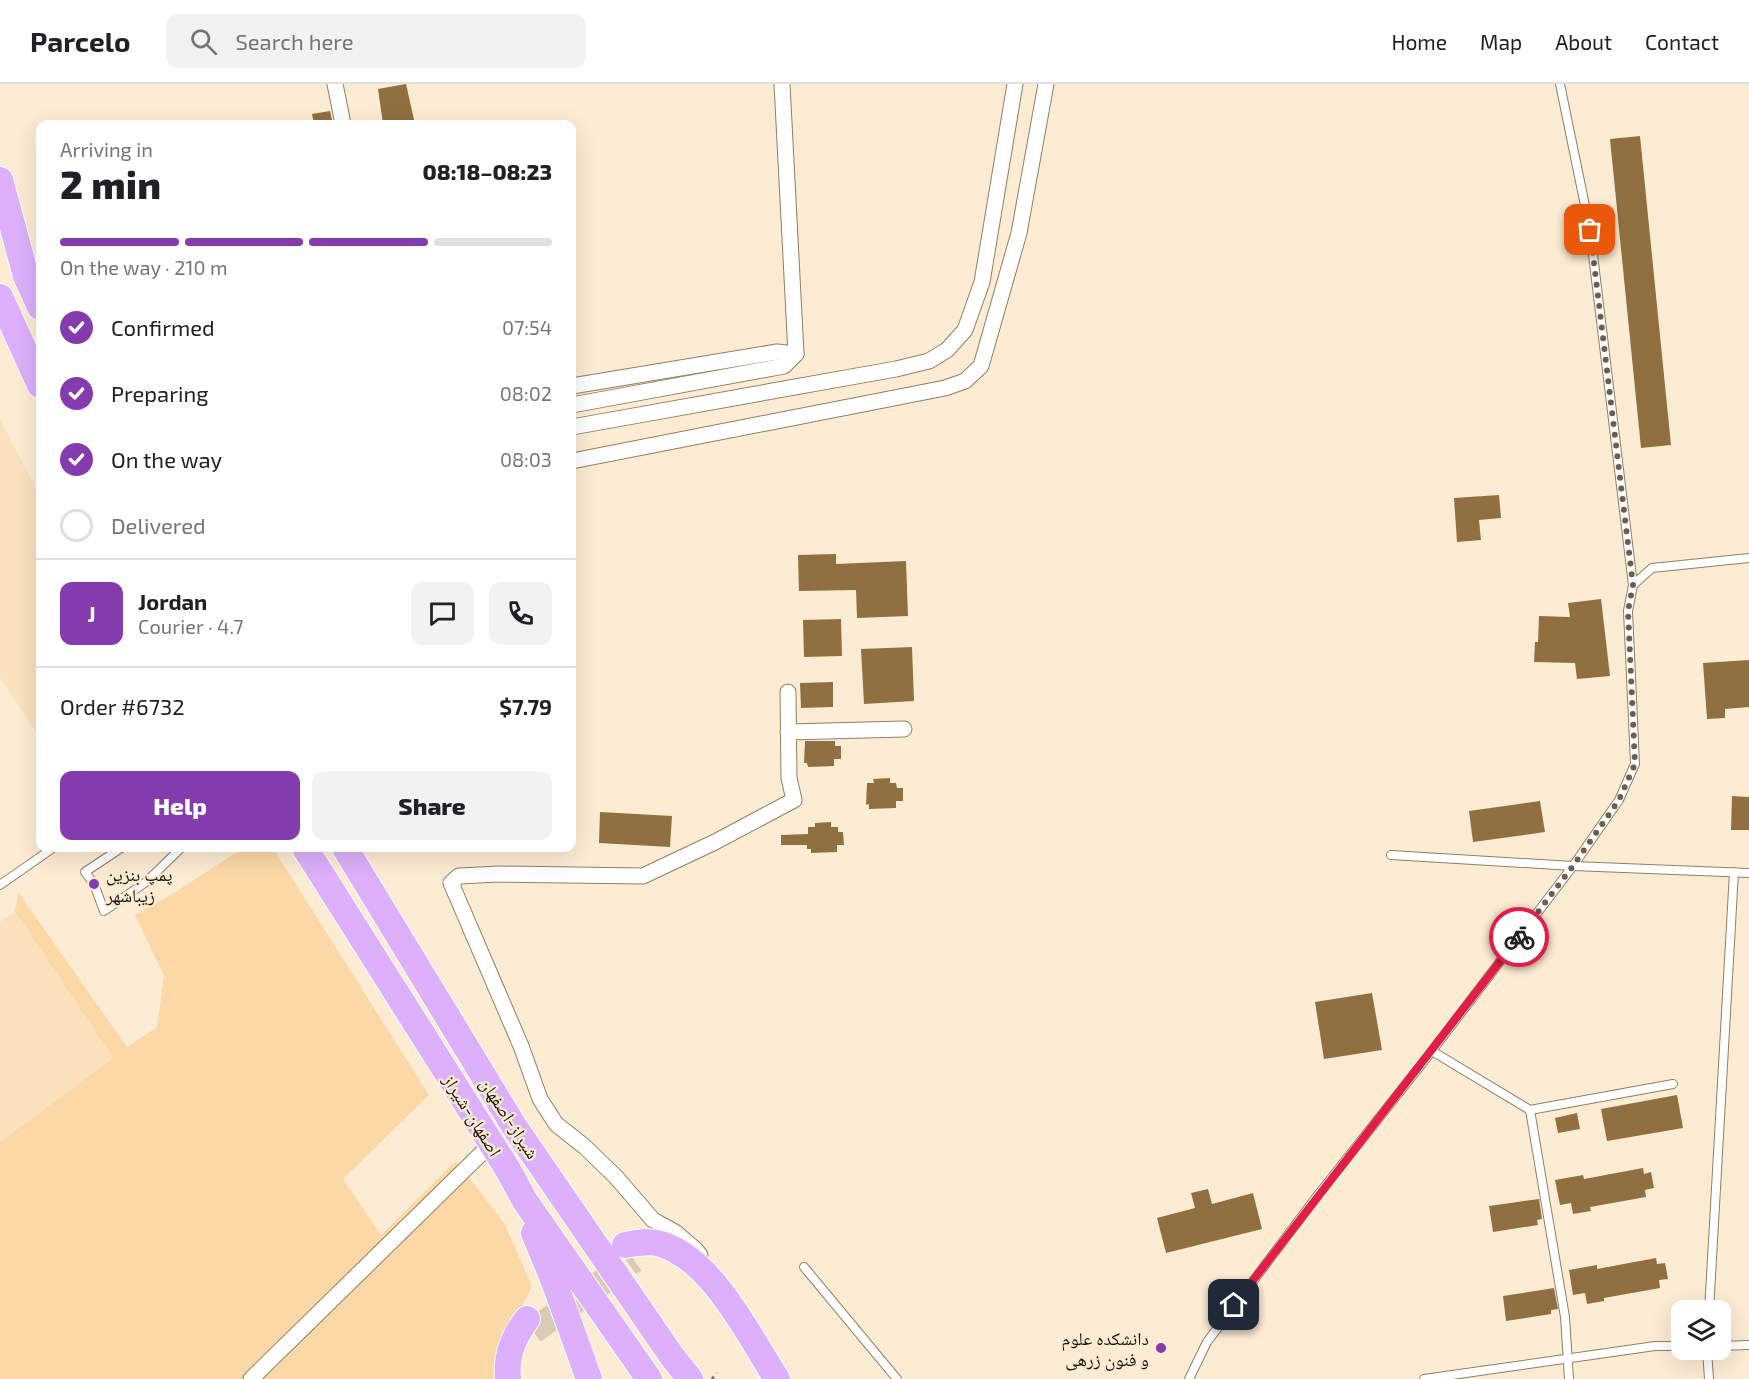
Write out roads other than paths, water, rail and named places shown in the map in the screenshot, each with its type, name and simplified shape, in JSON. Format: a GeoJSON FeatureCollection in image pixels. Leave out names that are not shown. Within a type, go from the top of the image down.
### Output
{"type":"FeatureCollection","features":[{"type":"Feature","properties":{"kind":"highway"},"geometry":{"type":"LineString","coordinates":[[0,180],[27,276],[36,298]]}},
{"type":"Feature","properties":{"kind":"highway"},"geometry":{"type":"LineString","coordinates":[[0,297],[5,320],[36,378]]}},
{"type":"Feature","properties":{"kind":"highway","name":"اصفهان-شیراز"},"geometry":{"type":"LineString","coordinates":[[308,852],[525,1201],[649,1379]]}},
{"type":"Feature","properties":{"kind":"highway","name":"شیراز-اصفهان"},"geometry":{"type":"LineString","coordinates":[[347,852],[514,1126],[671,1355],[690,1379]]}},
{"type":"Feature","properties":{"kind":"highway"},"geometry":{"type":"LineString","coordinates":[[525,1201],[535,1235],[589,1379]]}},
{"type":"Feature","properties":{"kind":"highway"},"geometry":{"type":"LineString","coordinates":[[762,1379],[710,1298],[693,1278],[674,1265],[630,1253],[646,1242],[660,1244],[691,1260],[714,1284],[777,1379]]}},
{"type":"Feature","properties":{"kind":"highway"},"geometry":{"type":"LineString","coordinates":[[508,1379],[509,1356],[515,1335],[530,1325],[520,1364],[520,1379]]}},
{"type":"Feature","properties":{"kind":"street"},"geometry":{"type":"LineString","coordinates":[[335,84],[342,120]]}},
{"type":"Feature","properties":{"kind":"street"},"geometry":{"type":"LineString","coordinates":[[576,404],[784,366],[796,354],[782,84]]}},
{"type":"Feature","properties":{"kind":"street"},"geometry":{"type":"LineString","coordinates":[[576,426],[896,369],[929,361],[947,350],[965,330],[982,282],[1015,84]]}},
{"type":"Feature","properties":{"kind":"street"},"geometry":{"type":"LineString","coordinates":[[576,460],[933,390],[965,381],[981,366],[1016,244],[1046,84]]}},
{"type":"Feature","properties":{"kind":"street"},"geometry":{"type":"LineString","coordinates":[[576,385],[777,352],[796,354]]}},
{"type":"Feature","properties":{"kind":"street"},"geometry":{"type":"LineString","coordinates":[[785,1379],[695,1249],[675,1232],[653,1221],[616,1177],[585,1147],[556,1124],[540,1099],[452,883],[459,876],[479,875],[644,876],[716,842],[794,800],[789,778],[788,692]]}},
{"type":"Feature","properties":{"kind":"street"},"geometry":{"type":"LineString","coordinates":[[788,732],[904,729]]}},
{"type":"Feature","properties":{"kind":"street"},"geometry":{"type":"LineString","coordinates":[[252,1379],[491,1144]]}},
{"type":"Feature","properties":{"kind":"lane"},"geometry":{"type":"LineString","coordinates":[[1189,1379],[1207,1342],[1573,866],[1619,800],[1635,764],[1628,611],[1633,585],[1590,230],[1560,84]]}},
{"type":"Feature","properties":{"kind":"lane"},"geometry":{"type":"LineString","coordinates":[[1633,585],[1652,568],[1749,558]]}},
{"type":"Feature","properties":{"kind":"lane"},"geometry":{"type":"LineString","coordinates":[[0,885],[47,852]]}},
{"type":"Feature","properties":{"kind":"lane"},"geometry":{"type":"LineString","coordinates":[[115,852],[85,872],[94,884],[104,911],[146,882],[177,852]]}},
{"type":"Feature","properties":{"kind":"lane"},"geometry":{"type":"LineString","coordinates":[[1391,855],[1573,866],[1749,873]]}},
{"type":"Feature","properties":{"kind":"lane"},"geometry":{"type":"LineString","coordinates":[[1710,1300],[1734,872]]}},
{"type":"Feature","properties":{"kind":"lane"},"geometry":{"type":"LineString","coordinates":[[1432,1051],[1530,1110],[1673,1084]]}},
{"type":"Feature","properties":{"kind":"lane"},"geometry":{"type":"LineString","coordinates":[[1530,1110],[1565,1317],[1569,1379]]}},
{"type":"Feature","properties":{"kind":"lane"},"geometry":{"type":"LineString","coordinates":[[804,1267],[897,1379]]}},
{"type":"Feature","properties":{"kind":"lane"},"geometry":{"type":"LineString","coordinates":[[1731,1346],[1749,1345]]}},
{"type":"Feature","properties":{"kind":"lane"},"geometry":{"type":"LineString","coordinates":[[1424,1379],[1655,1346],[1671,1346]]}},
{"type":"Feature","properties":{"kind":"lane"},"geometry":{"type":"LineString","coordinates":[[1708,1360],[1709,1379]]}},
{"type":"Feature","properties":{"kind":"tunnel"},"geometry":{"type":"LineString","coordinates":[[533,1331],[634,1260]]}},
{"type":"Feature","properties":{"kind":"place","name":"پمپ بنزین زیباشهر"},"geometry":{"type":"Point","coordinates":[94,884]}},
{"type":"Feature","properties":{"kind":"place","name":"دانشکده علوم و فنون زرهی"},"geometry":{"type":"Point","coordinates":[1161,1348]}}]}
